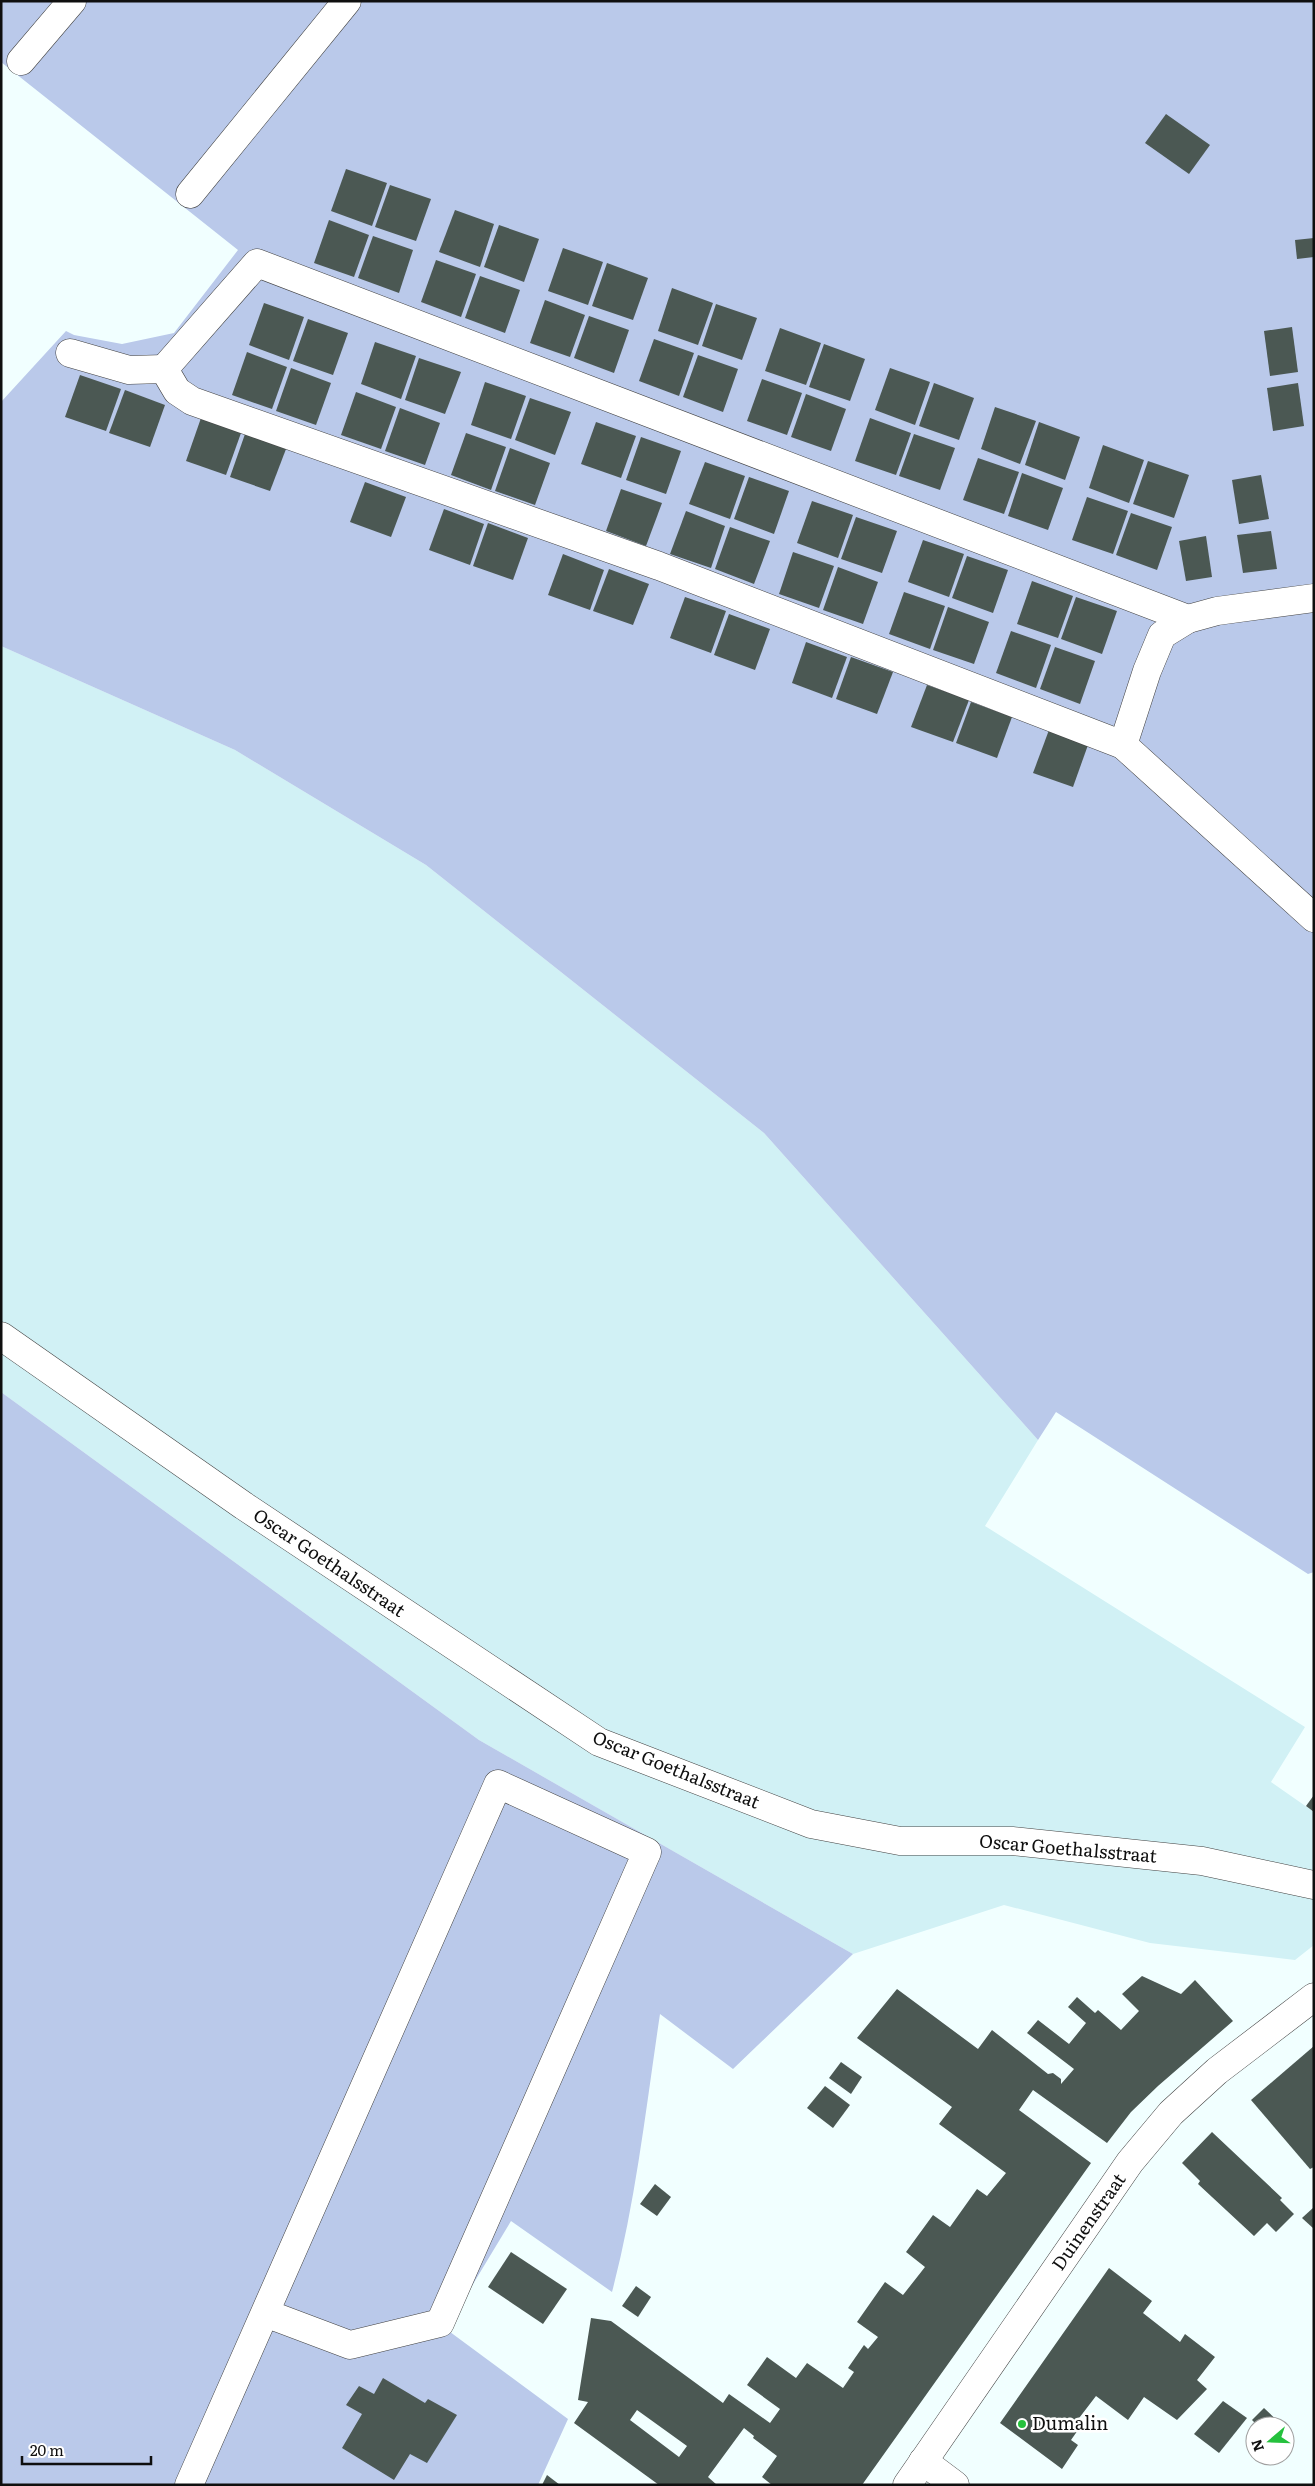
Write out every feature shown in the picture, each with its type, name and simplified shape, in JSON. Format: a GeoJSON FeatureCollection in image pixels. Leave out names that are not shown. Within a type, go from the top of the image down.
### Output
{"type":"FeatureCollection","features":[{"type":"Feature","properties":{"kind":"street"},"geometry":{"type":"LineString","coordinates":[[21,60],[72,1]]}},
{"type":"Feature","properties":{"kind":"street"},"geometry":{"type":"LineString","coordinates":[[190,194],[346,1]]}},
{"type":"Feature","properties":{"kind":"street"},"geometry":{"type":"LineString","coordinates":[[70,353],[129,370],[164,369],[257,263],[1188,619]]}},
{"type":"Feature","properties":{"kind":"street"},"geometry":{"type":"LineString","coordinates":[[164,369],[177,391],[192,401],[659,566],[1123,745],[1311,914]]}},
{"type":"Feature","properties":{"kind":"street"},"geometry":{"type":"LineString","coordinates":[[1123,745],[1147,671],[1162,634],[1188,619],[1217,611],[1314,598]]}},
{"type":"Feature","properties":{"kind":"street","name":"Oscar Goethalsstraat"},"geometry":{"type":"LineString","coordinates":[[1,1336],[244,1506],[599,1742],[811,1824],[900,1841],[1012,1840],[1202,1861],[1314,1885]]}},
{"type":"Feature","properties":{"kind":"street"},"geometry":{"type":"LineString","coordinates":[[189,2485],[498,1784],[647,1852],[440,2324],[350,2345],[265,2313]]}},
{"type":"Feature","properties":{"kind":"street","name":"Duinenstraat"},"geometry":{"type":"LineString","coordinates":[[906,2485],[1130,2162],[1171,2113],[1217,2071],[1314,1997]]}},
{"type":"Feature","properties":{"kind":"street"},"geometry":{"type":"LineString","coordinates":[[923,2461],[955,2485]]}},
{"type":"Feature","properties":{"kind":"shaded area"},"geometry":{"type":"Polygon","coordinates":[[[1,1],[1314,1],[1314,1572],[1308,1574],[1056,1412],[1038,1440],[764,1133],[426,865],[235,750],[1,646],[1,402],[66,331],[74,335],[122,344],[174,333],[238,250],[1,62],[1,1]]]}},
{"type":"Feature","properties":{"kind":"shaded area"},"geometry":{"type":"Polygon","coordinates":[[[1,646],[235,750],[426,865],[764,1133],[1038,1440],[985,1526],[1305,1727],[1271,1782],[1314,1812],[1314,1945],[1295,1960],[1150,1943],[1004,1905],[853,1954],[479,1740],[1,1392],[1,646]]]}},
{"type":"Feature","properties":{"kind":"shaded area"},"geometry":{"type":"Polygon","coordinates":[[[1,1392],[479,1740],[853,1954],[733,2069],[660,2014],[634,2189],[612,2292],[511,2221],[446,2329],[568,2419],[538,2485],[1,2485],[1,1392]]]}},
{"type":"Feature","properties":{"kind":"building"},"geometry":{"type":"Polygon","coordinates":[[[1166,114],[1210,145],[1189,174],[1145,143],[1166,114]]]}},
{"type":"Feature","properties":{"kind":"building"},"geometry":{"type":"Polygon","coordinates":[[[346,169],[387,183],[372,226],[331,211],[346,169]]]}},
{"type":"Feature","properties":{"kind":"building"},"geometry":{"type":"Polygon","coordinates":[[[390,185],[431,199],[416,241],[375,227],[390,185]]]}},
{"type":"Feature","properties":{"kind":"building"},"geometry":{"type":"Polygon","coordinates":[[[455,210],[494,224],[480,267],[439,252],[455,210]]]}},
{"type":"Feature","properties":{"kind":"building"},"geometry":{"type":"Polygon","coordinates":[[[329,220],[369,235],[354,277],[314,263],[329,220]]]}},
{"type":"Feature","properties":{"kind":"building"},"geometry":{"type":"Polygon","coordinates":[[[499,225],[539,239],[524,282],[484,267],[499,225]]]}},
{"type":"Feature","properties":{"kind":"building"},"geometry":{"type":"Polygon","coordinates":[[[373,236],[413,250],[399,293],[358,278],[373,236]]]}},
{"type":"Feature","properties":{"kind":"building"},"geometry":{"type":"Polygon","coordinates":[[[1314,238],[1314,257],[1297,259],[1295,240],[1314,238]]]}},
{"type":"Feature","properties":{"kind":"building"},"geometry":{"type":"Polygon","coordinates":[[[563,248],[603,262],[588,305],[548,291],[563,248]]]}},
{"type":"Feature","properties":{"kind":"building"},"geometry":{"type":"Polygon","coordinates":[[[436,260],[476,274],[461,317],[421,302],[436,260]]]}},
{"type":"Feature","properties":{"kind":"building"},"geometry":{"type":"Polygon","coordinates":[[[607,263],[648,278],[633,320],[592,306],[607,263]]]}},
{"type":"Feature","properties":{"kind":"building"},"geometry":{"type":"Polygon","coordinates":[[[480,276],[520,290],[505,333],[465,318],[480,276]]]}},
{"type":"Feature","properties":{"kind":"building"},"geometry":{"type":"Polygon","coordinates":[[[672,288],[713,303],[698,345],[658,331],[672,288]]]}},
{"type":"Feature","properties":{"kind":"building"},"geometry":{"type":"Polygon","coordinates":[[[545,300],[585,315],[570,357],[530,343],[545,300]]]}},
{"type":"Feature","properties":{"kind":"building"},"geometry":{"type":"Polygon","coordinates":[[[264,303],[304,317],[289,360],[249,345],[264,303]]]}},
{"type":"Feature","properties":{"kind":"building"},"geometry":{"type":"Polygon","coordinates":[[[716,304],[757,318],[742,360],[702,346],[716,304]]]}},
{"type":"Feature","properties":{"kind":"building"},"geometry":{"type":"Polygon","coordinates":[[[589,316],[629,330],[614,373],[574,358],[589,316]]]}},
{"type":"Feature","properties":{"kind":"building"},"geometry":{"type":"Polygon","coordinates":[[[308,319],[348,333],[333,375],[293,361],[308,319]]]}},
{"type":"Feature","properties":{"kind":"building"},"geometry":{"type":"Polygon","coordinates":[[[1292,327],[1298,372],[1270,376],[1264,331],[1292,327]]]}},
{"type":"Feature","properties":{"kind":"building"},"geometry":{"type":"Polygon","coordinates":[[[780,328],[821,343],[806,385],[765,371],[780,328]]]}},
{"type":"Feature","properties":{"kind":"building"},"geometry":{"type":"Polygon","coordinates":[[[654,339],[694,353],[679,396],[639,381],[654,339]]]}},
{"type":"Feature","properties":{"kind":"building"},"geometry":{"type":"Polygon","coordinates":[[[375,342],[416,356],[401,399],[361,384],[375,342]]]}},
{"type":"Feature","properties":{"kind":"building"},"geometry":{"type":"Polygon","coordinates":[[[824,344],[865,359],[850,401],[809,387],[824,344]]]}},
{"type":"Feature","properties":{"kind":"building"},"geometry":{"type":"Polygon","coordinates":[[[247,352],[287,367],[272,409],[232,395],[247,352]]]}},
{"type":"Feature","properties":{"kind":"building"},"geometry":{"type":"Polygon","coordinates":[[[698,355],[738,369],[723,412],[683,397],[698,355]]]}},
{"type":"Feature","properties":{"kind":"building"},"geometry":{"type":"Polygon","coordinates":[[[419,358],[461,372],[445,414],[405,400],[419,358]]]}},
{"type":"Feature","properties":{"kind":"building"},"geometry":{"type":"Polygon","coordinates":[[[291,368],[331,383],[316,425],[276,411],[291,368]]]}},
{"type":"Feature","properties":{"kind":"building"},"geometry":{"type":"Polygon","coordinates":[[[890,368],[930,382],[915,425],[875,410],[890,368]]]}},
{"type":"Feature","properties":{"kind":"building"},"geometry":{"type":"Polygon","coordinates":[[[80,375],[121,389],[106,431],[65,417],[80,375]]]}},
{"type":"Feature","properties":{"kind":"building"},"geometry":{"type":"Polygon","coordinates":[[[762,379],[802,393],[787,435],[747,421],[762,379]]]}},
{"type":"Feature","properties":{"kind":"building"},"geometry":{"type":"Polygon","coordinates":[[[485,382],[526,396],[511,439],[471,425],[485,382]]]}},
{"type":"Feature","properties":{"kind":"building"},"geometry":{"type":"Polygon","coordinates":[[[934,383],[974,398],[959,440],[919,426],[934,383]]]}},
{"type":"Feature","properties":{"kind":"building"},"geometry":{"type":"Polygon","coordinates":[[[1298,383],[1304,426],[1273,431],[1267,388],[1298,383]]]}},
{"type":"Feature","properties":{"kind":"building"},"geometry":{"type":"Polygon","coordinates":[[[125,390],[165,405],[150,447],[109,433],[125,390]]]}},
{"type":"Feature","properties":{"kind":"building"},"geometry":{"type":"Polygon","coordinates":[[[356,392],[396,407],[381,449],[341,435],[356,392]]]}},
{"type":"Feature","properties":{"kind":"building"},"geometry":{"type":"Polygon","coordinates":[[[806,394],[846,409],[831,451],[791,437],[806,394]]]}},
{"type":"Feature","properties":{"kind":"building"},"geometry":{"type":"Polygon","coordinates":[[[530,398],[571,412],[555,455],[515,440],[530,398]]]}},
{"type":"Feature","properties":{"kind":"building"},"geometry":{"type":"Polygon","coordinates":[[[995,407],[1036,421],[1020,464],[981,449],[995,407]]]}},
{"type":"Feature","properties":{"kind":"building"},"geometry":{"type":"Polygon","coordinates":[[[400,408],[440,423],[425,465],[385,451],[400,408]]]}},
{"type":"Feature","properties":{"kind":"building"},"geometry":{"type":"Polygon","coordinates":[[[201,418],[241,433],[226,475],[186,461],[201,418]]]}},
{"type":"Feature","properties":{"kind":"building"},"geometry":{"type":"Polygon","coordinates":[[[870,418],[911,433],[896,475],[855,461],[870,418]]]}},
{"type":"Feature","properties":{"kind":"building"},"geometry":{"type":"Polygon","coordinates":[[[596,422],[636,436],[621,478],[581,464],[596,422]]]}},
{"type":"Feature","properties":{"kind":"building"},"geometry":{"type":"Polygon","coordinates":[[[1039,422],[1080,437],[1065,480],[1025,465],[1039,422]]]}},
{"type":"Feature","properties":{"kind":"building"},"geometry":{"type":"Polygon","coordinates":[[[466,433],[506,447],[491,490],[451,475],[466,433]]]}},
{"type":"Feature","properties":{"kind":"building"},"geometry":{"type":"Polygon","coordinates":[[[245,434],[286,449],[270,491],[230,477],[245,434]]]}},
{"type":"Feature","properties":{"kind":"building"},"geometry":{"type":"Polygon","coordinates":[[[914,434],[955,448],[940,490],[899,476],[914,434]]]}},
{"type":"Feature","properties":{"kind":"building"},"geometry":{"type":"Polygon","coordinates":[[[641,437],[681,451],[666,494],[626,480],[641,437]]]}},
{"type":"Feature","properties":{"kind":"building"},"geometry":{"type":"Polygon","coordinates":[[[1103,445],[1144,460],[1129,503],[1089,488],[1103,445]]]}},
{"type":"Feature","properties":{"kind":"building"},"geometry":{"type":"Polygon","coordinates":[[[510,448],[550,463],[535,505],[495,491],[510,448]]]}},
{"type":"Feature","properties":{"kind":"building"},"geometry":{"type":"Polygon","coordinates":[[[978,458],[1019,472],[1004,514],[963,500],[978,458]]]}},
{"type":"Feature","properties":{"kind":"building"},"geometry":{"type":"Polygon","coordinates":[[[1148,461],[1189,475],[1174,518],[1133,504],[1148,461]]]}},
{"type":"Feature","properties":{"kind":"building"},"geometry":{"type":"Polygon","coordinates":[[[705,462],[745,476],[730,519],[689,504],[705,462]]]}},
{"type":"Feature","properties":{"kind":"building"},"geometry":{"type":"Polygon","coordinates":[[[1022,473],[1063,488],[1048,530],[1008,516],[1022,473]]]}},
{"type":"Feature","properties":{"kind":"building"},"geometry":{"type":"Polygon","coordinates":[[[1261,475],[1269,519],[1239,524],[1232,480],[1261,475]]]}},
{"type":"Feature","properties":{"kind":"building"},"geometry":{"type":"Polygon","coordinates":[[[749,477],[789,491],[774,534],[734,519],[749,477]]]}},
{"type":"Feature","properties":{"kind":"building"},"geometry":{"type":"Polygon","coordinates":[[[365,482],[406,497],[391,537],[350,522],[365,482]]]}},
{"type":"Feature","properties":{"kind":"building"},"geometry":{"type":"Polygon","coordinates":[[[621,489],[662,503],[646,546],[606,531],[621,489]]]}},
{"type":"Feature","properties":{"kind":"building"},"geometry":{"type":"Polygon","coordinates":[[[1087,497],[1128,511],[1113,554],[1072,540],[1087,497]]]}},
{"type":"Feature","properties":{"kind":"building"},"geometry":{"type":"Polygon","coordinates":[[[812,501],[853,515],[838,558],[797,543],[812,501]]]}},
{"type":"Feature","properties":{"kind":"building"},"geometry":{"type":"Polygon","coordinates":[[[444,509],[484,524],[470,565],[429,550],[444,509]]]}},
{"type":"Feature","properties":{"kind":"building"},"geometry":{"type":"Polygon","coordinates":[[[686,511],[725,526],[711,568],[670,554],[686,511]]]}},
{"type":"Feature","properties":{"kind":"building"},"geometry":{"type":"Polygon","coordinates":[[[1131,513],[1172,527],[1157,570],[1116,555],[1131,513]]]}},
{"type":"Feature","properties":{"kind":"building"},"geometry":{"type":"Polygon","coordinates":[[[856,517],[897,531],[882,573],[841,559],[856,517]]]}},
{"type":"Feature","properties":{"kind":"building"},"geometry":{"type":"Polygon","coordinates":[[[488,523],[528,538],[513,580],[473,566],[488,523]]]}},
{"type":"Feature","properties":{"kind":"building"},"geometry":{"type":"Polygon","coordinates":[[[730,527],[770,541],[754,584],[715,569],[730,527]]]}},
{"type":"Feature","properties":{"kind":"building"},"geometry":{"type":"Polygon","coordinates":[[[1271,531],[1277,569],[1243,573],[1237,535],[1271,531]]]}},
{"type":"Feature","properties":{"kind":"building"},"geometry":{"type":"Polygon","coordinates":[[[1206,536],[1212,577],[1186,581],[1179,541],[1206,536]]]}},
{"type":"Feature","properties":{"kind":"building"},"geometry":{"type":"Polygon","coordinates":[[[923,540],[964,554],[949,597],[908,582],[923,540]]]}},
{"type":"Feature","properties":{"kind":"building"},"geometry":{"type":"Polygon","coordinates":[[[793,552],[834,566],[819,608],[779,594],[793,552]]]}},
{"type":"Feature","properties":{"kind":"building"},"geometry":{"type":"Polygon","coordinates":[[[563,554],[604,570],[590,610],[548,595],[563,554]]]}},
{"type":"Feature","properties":{"kind":"building"},"geometry":{"type":"Polygon","coordinates":[[[967,556],[1008,570],[993,613],[952,598],[967,556]]]}},
{"type":"Feature","properties":{"kind":"building"},"geometry":{"type":"Polygon","coordinates":[[[838,567],[878,582],[863,624],[823,610],[838,567]]]}},
{"type":"Feature","properties":{"kind":"building"},"geometry":{"type":"Polygon","coordinates":[[[609,569],[649,584],[633,625],[593,611],[609,569]]]}},
{"type":"Feature","properties":{"kind":"building"},"geometry":{"type":"Polygon","coordinates":[[[1032,581],[1073,596],[1058,638],[1017,624],[1032,581]]]}},
{"type":"Feature","properties":{"kind":"building"},"geometry":{"type":"Polygon","coordinates":[[[904,592],[945,606],[930,649],[889,634],[904,592]]]}},
{"type":"Feature","properties":{"kind":"building"},"geometry":{"type":"Polygon","coordinates":[[[685,597],[726,611],[711,653],[670,638],[685,597]]]}},
{"type":"Feature","properties":{"kind":"building"},"geometry":{"type":"Polygon","coordinates":[[[1076,597],[1117,611],[1102,654],[1061,639],[1076,597]]]}},
{"type":"Feature","properties":{"kind":"building"},"geometry":{"type":"Polygon","coordinates":[[[948,607],[989,622],[974,664],[933,650],[948,607]]]}},
{"type":"Feature","properties":{"kind":"building"},"geometry":{"type":"Polygon","coordinates":[[[729,614],[770,629],[755,670],[714,655],[729,614]]]}},
{"type":"Feature","properties":{"kind":"building"},"geometry":{"type":"Polygon","coordinates":[[[1011,631],[1051,645],[1036,688],[996,673],[1011,631]]]}},
{"type":"Feature","properties":{"kind":"building"},"geometry":{"type":"Polygon","coordinates":[[[806,642],[847,657],[832,698],[792,683],[806,642]]]}},
{"type":"Feature","properties":{"kind":"building"},"geometry":{"type":"Polygon","coordinates":[[[1055,647],[1095,661],[1080,704],[1040,689],[1055,647]]]}},
{"type":"Feature","properties":{"kind":"building"},"geometry":{"type":"Polygon","coordinates":[[[851,657],[893,672],[877,714],[836,699],[851,657]]]}},
{"type":"Feature","properties":{"kind":"building"},"geometry":{"type":"Polygon","coordinates":[[[927,685],[969,700],[953,742],[911,727],[927,685]]]}},
{"type":"Feature","properties":{"kind":"building"},"geometry":{"type":"Polygon","coordinates":[[[971,702],[1012,717],[997,758],[956,743],[971,702]]]}},
{"type":"Feature","properties":{"kind":"building"},"geometry":{"type":"Polygon","coordinates":[[[1049,730],[1088,745],[1073,787],[1033,773],[1049,730]]]}},
{"type":"Feature","properties":{"kind":"building"},"geometry":{"type":"Polygon","coordinates":[[[1314,1795],[1314,1812],[1306,1806],[1314,1795]]]}},
{"type":"Feature","properties":{"kind":"building"},"geometry":{"type":"Polygon","coordinates":[[[1142,1976],[1181,1994],[1195,1980],[1233,2021],[1131,2112],[1107,2143],[1033,2090],[1019,2110],[1091,2163],[862,2485],[772,2485],[762,2477],[777,2456],[753,2438],[754,2436],[744,2428],[708,2477],[717,2485],[659,2485],[574,2423],[588,2402],[578,2400],[591,2318],[611,2321],[723,2403],[729,2394],[770,2423],[780,2409],[747,2385],[767,2357],[796,2378],[807,2363],[843,2388],[854,2372],[848,2368],[864,2345],[868,2349],[878,2337],[857,2322],[885,2282],[903,2295],[925,2267],[906,2252],[933,2215],[950,2227],[977,2189],[987,2196],[1006,2173],[939,2124],[952,2107],[857,2038],[897,1989],[978,2049],[992,2030],[1048,2074],[1053,2073],[1061,2079],[1061,2084],[1074,2069],[1027,2033],[1038,2020],[1069,2044],[1086,2023],[1068,2007],[1077,1997],[1095,2013],[1098,2010],[1121,2030],[1139,2011],[1122,1994],[1142,1976]],[[637,2410],[630,2420],[679,2457],[687,2446],[637,2410]]]}},
{"type":"Feature","properties":{"kind":"building"},"geometry":{"type":"Polygon","coordinates":[[[1314,2046],[1314,2167],[1310,2169],[1251,2100],[1314,2046]]]}},
{"type":"Feature","properties":{"kind":"building"},"geometry":{"type":"Polygon","coordinates":[[[841,2062],[862,2077],[851,2094],[829,2078],[841,2062]]]}},
{"type":"Feature","properties":{"kind":"building"},"geometry":{"type":"Polygon","coordinates":[[[825,2086],[850,2105],[833,2128],[807,2108],[825,2086]]]}},
{"type":"Feature","properties":{"kind":"building"},"geometry":{"type":"Polygon","coordinates":[[[1212,2132],[1282,2198],[1280,2200],[1294,2214],[1276,2232],[1267,2223],[1254,2236],[1198,2184],[1200,2181],[1182,2163],[1212,2132]]]}},
{"type":"Feature","properties":{"kind":"building"},"geometry":{"type":"Polygon","coordinates":[[[655,2184],[671,2197],[657,2216],[640,2204],[655,2184]]]}},
{"type":"Feature","properties":{"kind":"building"},"geometry":{"type":"Polygon","coordinates":[[[1314,2207],[1314,2229],[1302,2218],[1314,2207]]]}},
{"type":"Feature","properties":{"kind":"building"},"geometry":{"type":"Polygon","coordinates":[[[511,2252],[567,2289],[543,2324],[488,2287],[511,2252]]]}},
{"type":"Feature","properties":{"kind":"building"},"geometry":{"type":"Polygon","coordinates":[[[1109,2268],[1152,2301],[1143,2313],[1180,2342],[1185,2334],[1215,2357],[1197,2380],[1207,2389],[1177,2420],[1144,2397],[1128,2420],[1096,2396],[1073,2426],[1078,2430],[1071,2440],[1078,2445],[1062,2469],[1000,2423],[1109,2268]]]}},
{"type":"Feature","properties":{"kind":"building"},"geometry":{"type":"Polygon","coordinates":[[[636,2286],[651,2297],[638,2317],[622,2306],[636,2286]]]}},
{"type":"Feature","properties":{"kind":"building"},"geometry":{"type":"Polygon","coordinates":[[[383,2378],[425,2403],[428,2399],[457,2415],[427,2463],[410,2454],[394,2480],[342,2448],[362,2414],[346,2405],[359,2386],[374,2394],[383,2378]]]}},
{"type":"Feature","properties":{"kind":"building"},"geometry":{"type":"Polygon","coordinates":[[[1223,2401],[1245,2417],[1245,2420],[1219,2453],[1194,2434],[1223,2401]]]}},
{"type":"Feature","properties":{"kind":"building"},"geometry":{"type":"Polygon","coordinates":[[[1264,2408],[1272,2416],[1256,2416],[1264,2408]]]}},
{"type":"Feature","properties":{"kind":"building"},"geometry":{"type":"Polygon","coordinates":[[[547,2475],[560,2485],[542,2485],[547,2475]]]}},
{"type":"Feature","properties":{"kind":"place","name":"Dumalin"},"geometry":{"type":"Point","coordinates":[1022,2424]}}]}
